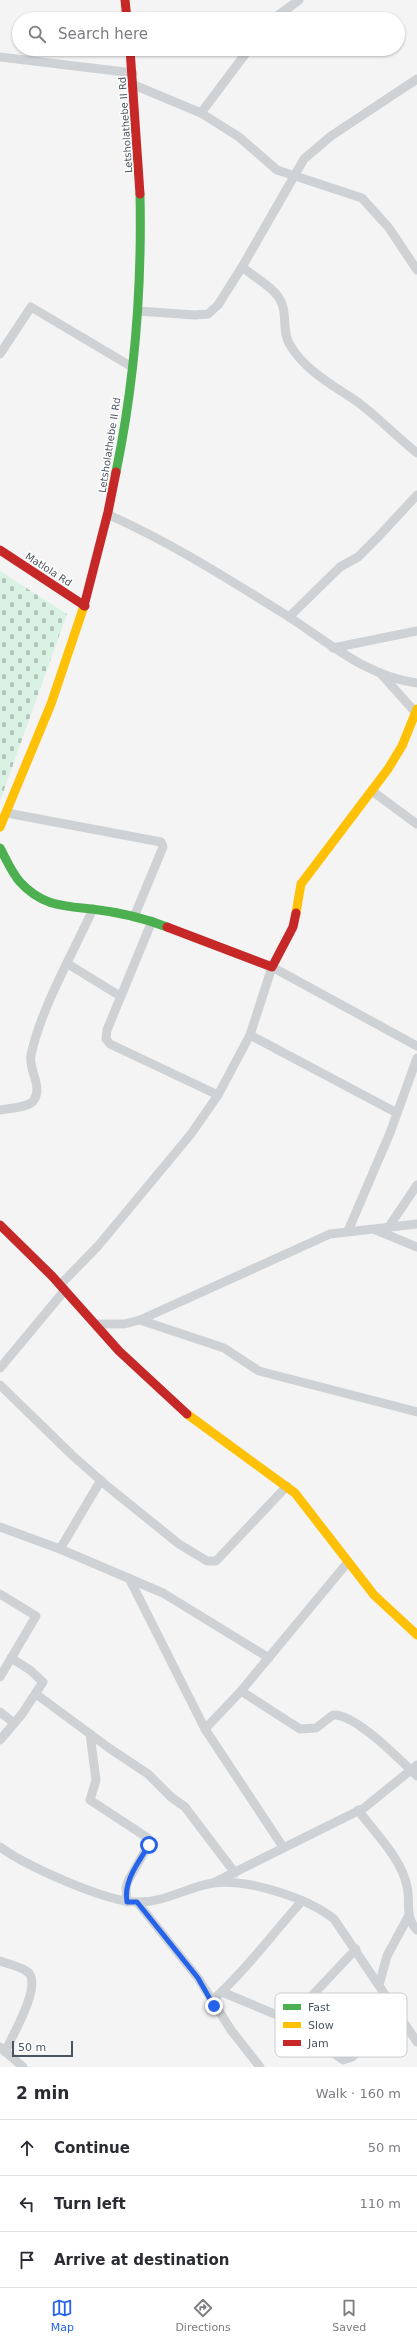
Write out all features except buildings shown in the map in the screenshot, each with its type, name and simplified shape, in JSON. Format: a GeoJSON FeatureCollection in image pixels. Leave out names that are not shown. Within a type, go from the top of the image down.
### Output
{"type":"FeatureCollection","features":[{"type":"Feature","properties":{"kind":"street"},"geometry":{"type":"LineString","coordinates":[[125,0],[126,12]]}},
{"type":"Feature","properties":{"kind":"street"},"geometry":{"type":"LineString","coordinates":[[282,12],[299,0]]}},
{"type":"Feature","properties":{"kind":"street","name":"Letsholathebe II Rd"},"geometry":{"type":"LineString","coordinates":[[0,827],[53,699],[85,606],[109,516],[132,367],[138,312],[140,200],[134,85],[131,56]]}},
{"type":"Feature","properties":{"kind":"street"},"geometry":{"type":"LineString","coordinates":[[201,113],[244,56]]}},
{"type":"Feature","properties":{"kind":"street"},"geometry":{"type":"LineString","coordinates":[[0,57],[132,74]]}},
{"type":"Feature","properties":{"kind":"street"},"geometry":{"type":"LineString","coordinates":[[138,312],[195,315],[208,314],[218,305],[242,267],[304,159],[331,136],[417,79]]}},
{"type":"Feature","properties":{"kind":"street"},"geometry":{"type":"LineString","coordinates":[[134,85],[201,113],[239,137],[277,170],[293,177],[362,198],[389,228],[417,270]]}},
{"type":"Feature","properties":{"kind":"street"},"geometry":{"type":"LineString","coordinates":[[242,267],[278,295],[282,304],[290,345],[308,367],[328,383],[359,404],[417,453]]}},
{"type":"Feature","properties":{"kind":"street"},"geometry":{"type":"LineString","coordinates":[[0,354],[31,307],[132,367]]}},
{"type":"Feature","properties":{"kind":"street"},"geometry":{"type":"LineString","coordinates":[[289,617],[340,567],[358,557],[380,536],[417,495]]}},
{"type":"Feature","properties":{"kind":"street"},"geometry":{"type":"LineString","coordinates":[[109,516],[148,533],[195,558],[289,617],[333,648],[381,674],[399,681],[417,683]]}},
{"type":"Feature","properties":{"kind":"street","name":"Matlola Rd"},"geometry":{"type":"LineString","coordinates":[[0,550],[85,606]]}},
{"type":"Feature","properties":{"kind":"street"},"geometry":{"type":"LineString","coordinates":[[333,648],[417,631]]}},
{"type":"Feature","properties":{"kind":"street"},"geometry":{"type":"LineString","coordinates":[[0,1368],[62,1288],[182,1145],[218,1094],[250,1035],[272,968],[293,927],[301,884],[372,791],[402,746],[416,711],[381,674]]}},
{"type":"Feature","properties":{"kind":"street"},"geometry":{"type":"LineString","coordinates":[[372,791],[417,824]]}},
{"type":"Feature","properties":{"kind":"street"},"geometry":{"type":"LineString","coordinates":[[7,813],[160,842],[163,847],[134,916]]}},
{"type":"Feature","properties":{"kind":"street"},"geometry":{"type":"LineString","coordinates":[[0,848],[19,881],[38,898],[60,907],[93,909],[134,916],[152,921],[272,968],[417,1046]]}},
{"type":"Feature","properties":{"kind":"street"},"geometry":{"type":"LineString","coordinates":[[0,1110],[29,1104],[36,1097],[37,1088],[31,1056],[48,1008],[93,909]]}},
{"type":"Feature","properties":{"kind":"street"},"geometry":{"type":"LineString","coordinates":[[152,921],[107,1030],[107,1042],[218,1094]]}},
{"type":"Feature","properties":{"kind":"street"},"geometry":{"type":"LineString","coordinates":[[68,964],[120,996]]}},
{"type":"Feature","properties":{"kind":"street"},"geometry":{"type":"LineString","coordinates":[[250,1035],[397,1113]]}},
{"type":"Feature","properties":{"kind":"street"},"geometry":{"type":"LineString","coordinates":[[348,1231],[397,1113],[417,1058]]}},
{"type":"Feature","properties":{"kind":"street"},"geometry":{"type":"LineString","coordinates":[[388,1228],[417,1185]]}},
{"type":"Feature","properties":{"kind":"street"},"geometry":{"type":"LineString","coordinates":[[97,1324],[124,1324],[140,1320],[312,1241],[348,1231],[374,1230],[417,1224]]}},
{"type":"Feature","properties":{"kind":"street"},"geometry":{"type":"LineString","coordinates":[[0,1225],[97,1324],[119,1351],[184,1412],[295,1493],[378,1599],[417,1635]]}},
{"type":"Feature","properties":{"kind":"street"},"geometry":{"type":"LineString","coordinates":[[374,1230],[417,1247]]}},
{"type":"Feature","properties":{"kind":"street"},"geometry":{"type":"LineString","coordinates":[[140,1320],[224,1348],[266,1373],[417,1412]]}},
{"type":"Feature","properties":{"kind":"street"},"geometry":{"type":"LineString","coordinates":[[0,1385],[63,1448],[101,1480],[179,1544],[211,1562],[216,1561],[287,1486]]}},
{"type":"Feature","properties":{"kind":"street"},"geometry":{"type":"LineString","coordinates":[[60,1549],[101,1480]]}},
{"type":"Feature","properties":{"kind":"street"},"geometry":{"type":"LineString","coordinates":[[0,1527],[60,1549],[174,1599],[269,1658]]}},
{"type":"Feature","properties":{"kind":"street"},"geometry":{"type":"LineString","coordinates":[[205,1729],[241,1691],[348,1562]]}},
{"type":"Feature","properties":{"kind":"street"},"geometry":{"type":"LineString","coordinates":[[129,1578],[205,1729],[283,1847]]}},
{"type":"Feature","properties":{"kind":"street"},"geometry":{"type":"LineString","coordinates":[[0,1594],[36,1616],[0,1677]]}},
{"type":"Feature","properties":{"kind":"street"},"geometry":{"type":"LineString","coordinates":[[0,1740],[42,1685],[41,1679],[11,1658]]}},
{"type":"Feature","properties":{"kind":"street"},"geometry":{"type":"LineString","coordinates":[[0,1847],[13,1856],[90,1891],[127,1902],[158,1900],[213,1883],[235,1873],[283,1847],[358,1810],[415,1771],[377,1739],[345,1717],[334,1715],[316,1728],[300,1729],[241,1691]]}},
{"type":"Feature","properties":{"kind":"street"},"geometry":{"type":"LineString","coordinates":[[36,1694],[90,1734],[140,1767],[171,1797],[185,1807],[235,1873]]}},
{"type":"Feature","properties":{"kind":"street"},"geometry":{"type":"LineString","coordinates":[[0,1712],[14,1723]]}},
{"type":"Feature","properties":{"kind":"street"},"geometry":{"type":"LineString","coordinates":[[90,1734],[96,1780],[90,1800],[148,1838],[150,1842],[128,1881],[126,1888],[127,1902]]}},
{"type":"Feature","properties":{"kind":"street"},"geometry":{"type":"LineString","coordinates":[[358,1810],[405,1876],[414,1923],[387,1956],[379,1985]]}},
{"type":"Feature","properties":{"kind":"street"},"geometry":{"type":"LineString","coordinates":[[213,1883],[243,1884],[302,1901],[325,1912],[334,1919],[356,1949],[384,1993]]}},
{"type":"Feature","properties":{"kind":"street"},"geometry":{"type":"LineString","coordinates":[[212,2001],[241,1974],[274,1931],[302,1901]]}},
{"type":"Feature","properties":{"kind":"street"},"geometry":{"type":"LineString","coordinates":[[137,1902],[198,1978],[231,2030],[260,2067]]}},
{"type":"Feature","properties":{"kind":"street"},"geometry":{"type":"LineString","coordinates":[[314,1993],[356,1949]]}},
{"type":"Feature","properties":{"kind":"street"},"geometry":{"type":"LineString","coordinates":[[0,1961],[26,1971],[31,1978],[30,1997],[3,2049],[23,2067]]}},
{"type":"Feature","properties":{"kind":"street"},"geometry":{"type":"LineString","coordinates":[[222,1992],[275,2014]]}},
{"type":"Feature","properties":{"kind":"street"},"geometry":{"type":"LineString","coordinates":[[407,2028],[417,2042]]}},
{"type":"Feature","properties":{"kind":"street"},"geometry":{"type":"LineString","coordinates":[[336,2057],[346,2060],[350,2057]]}},
{"type":"Feature","properties":{"kind":"green space"},"geometry":{"type":"Polygon","coordinates":[[[0,571],[67,614],[0,801],[0,571]]]}},
{"type":"Feature","properties":{"kind":"traffic: fast"},"geometry":{"type":"LineString","coordinates":[[116,472],[128,403],[136,333],[140,264],[140,194]]}},
{"type":"Feature","properties":{"kind":"traffic: fast"},"geometry":{"type":"LineString","coordinates":[[0,848],[17,878],[36,896],[53,903],[121,914],[140,918],[167,927]]}},
{"type":"Feature","properties":{"kind":"traffic: slow"},"geometry":{"type":"LineString","coordinates":[[0,827],[51,704],[84,606]]}},
{"type":"Feature","properties":{"kind":"traffic: slow"},"geometry":{"type":"LineString","coordinates":[[296,913],[301,884],[388,769],[402,746],[417,709]]}},
{"type":"Feature","properties":{"kind":"traffic: slow"},"geometry":{"type":"LineString","coordinates":[[187,1414],[295,1493],[374,1595],[417,1635]]}},
{"type":"Feature","properties":{"kind":"traffic: jam"},"geometry":{"type":"LineString","coordinates":[[125,0],[126,12]]}},
{"type":"Feature","properties":{"kind":"traffic: jam"},"geometry":{"type":"LineString","coordinates":[[130,56],[140,194]]}},
{"type":"Feature","properties":{"kind":"traffic: jam"},"geometry":{"type":"LineString","coordinates":[[84,606],[108,512],[116,472]]}},
{"type":"Feature","properties":{"kind":"traffic: jam"},"geometry":{"type":"LineString","coordinates":[[0,550],[85,606]]}},
{"type":"Feature","properties":{"kind":"traffic: jam"},"geometry":{"type":"LineString","coordinates":[[167,927],[272,967],[293,927],[296,913]]}},
{"type":"Feature","properties":{"kind":"traffic: jam"},"geometry":{"type":"LineString","coordinates":[[0,1225],[52,1276],[119,1351],[187,1414]]}},
{"type":"Feature","properties":{"kind":"route"},"geometry":{"type":"LineString","coordinates":[[149,1845],[128,1881],[126,1888],[127,1902],[137,1902],[198,1978],[214,2006]]}}]}
